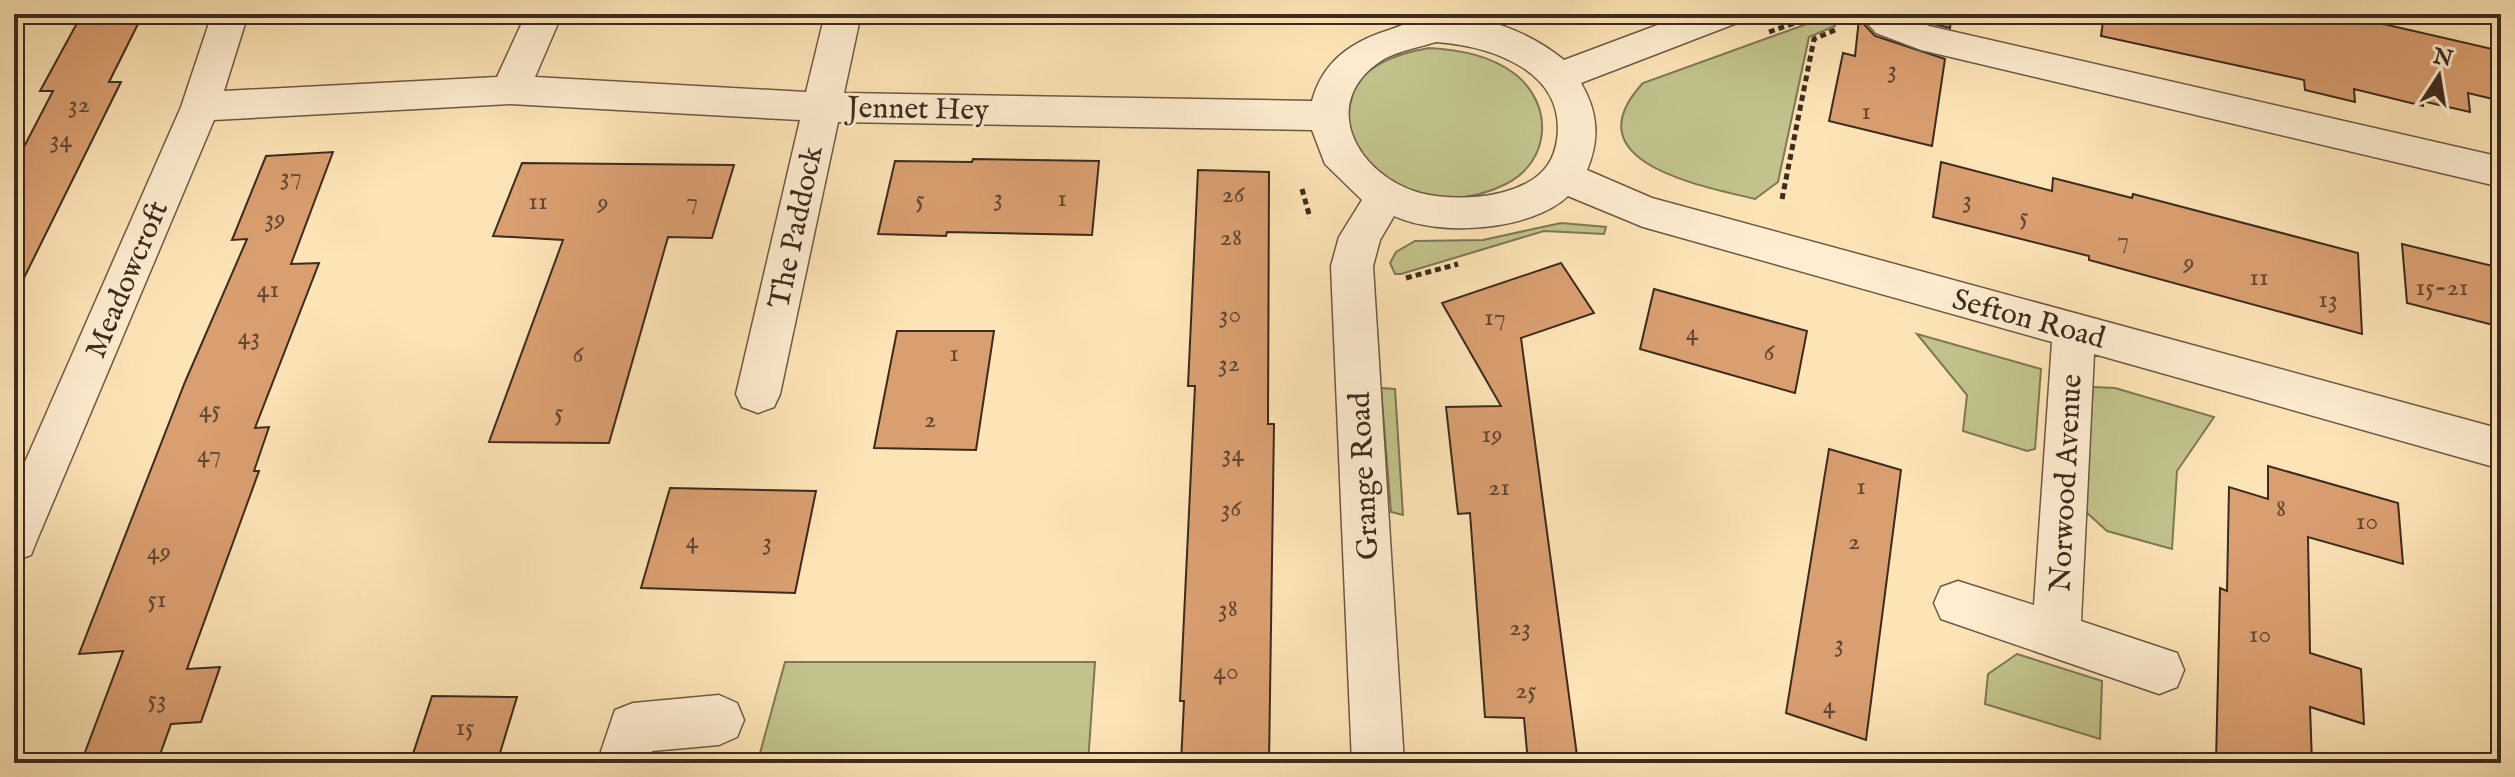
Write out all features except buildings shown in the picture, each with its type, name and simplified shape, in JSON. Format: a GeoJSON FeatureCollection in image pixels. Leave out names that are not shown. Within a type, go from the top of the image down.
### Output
{"type":"FeatureCollection","features":[{"type":"Feature","properties":{"kind":"street","name":"Meadowcroft"},"geometry":{"type":"LineString","coordinates":[[14,540],[200,107],[230,14]]}},
{"type":"Feature","properties":{"kind":"street"},"geometry":{"type":"LineString","coordinates":[[510,90],[544,14]]}},
{"type":"Feature","properties":{"kind":"street","name":"The Paddock"},"geometry":{"type":"LineString","coordinates":[[758,394],[843,14]]}},
{"type":"Feature","properties":{"kind":"street"},"geometry":{"type":"LineString","coordinates":[[1362,14],[1402,34]]}},
{"type":"Feature","properties":{"kind":"street"},"geometry":{"type":"LineString","coordinates":[[1558,77],[1724,14]]}},
{"type":"Feature","properties":{"kind":"street"},"geometry":{"type":"LineString","coordinates":[[1877,14],[1889,24],[1921,37],[2501,172]]}},
{"type":"Feature","properties":{"kind":"street"},"geometry":{"type":"LineString","coordinates":[[1435,29],[1471,31],[1504,40],[1534,56],[1558,77],[1573,101],[1579,127],[1575,153],[1561,176],[1536,198],[1501,212],[1462,216],[1421,211],[1384,198],[1353,175],[1333,147],[1326,116],[1329,94],[1340,74],[1356,57],[1376,44],[1402,34],[1435,29]]}},
{"type":"Feature","properties":{"kind":"street","name":"Jennet Hey"},"geometry":{"type":"LineString","coordinates":[[200,107],[510,90],[821,107],[1326,116]]}},
{"type":"Feature","properties":{"kind":"street","name":"Sefton Road"},"geometry":{"type":"LineString","coordinates":[[1561,176],[1643,211],[2501,449]]}},
{"type":"Feature","properties":{"kind":"street","name":"Grange Road"},"geometry":{"type":"LineString","coordinates":[[1378,763],[1352,266],[1360,237],[1384,198]]}},
{"type":"Feature","properties":{"kind":"street","name":"Norwood Avenue"},"geometry":{"type":"LineString","coordinates":[[2056,636],[2074,330]]}},
{"type":"Feature","properties":{"kind":"street","name":"Norwood Avenue"},"geometry":{"type":"LineString","coordinates":[[1958,603],[2159,670]]}},
{"type":"Feature","properties":{"kind":"street"},"geometry":{"type":"LineString","coordinates":[[623,763],[633,728],[719,720]]}},
{"type":"Feature","properties":{"kind":"path"},"geometry":{"type":"LineString","coordinates":[[1764,34],[1820,14]]}},
{"type":"Feature","properties":{"kind":"path"},"geometry":{"type":"LineString","coordinates":[[1779,214],[1814,39],[1839,28]]}},
{"type":"Feature","properties":{"kind":"path"},"geometry":{"type":"LineString","coordinates":[[1298,176],[1310,216],[1310,231]]}},
{"type":"Feature","properties":{"kind":"path"},"geometry":{"type":"LineString","coordinates":[[1396,281],[1468,262]]}},
{"type":"Feature","properties":{"kind":"green space"},"geometry":{"type":"Polygon","coordinates":[[[1829,16],[1835,26],[1809,37],[1778,182],[1755,199],[1677,178],[1652,166],[1632,151],[1622,133],[1624,110],[1643,83],[1829,16]]]}},
{"type":"Feature","properties":{"kind":"green space"},"geometry":{"type":"Polygon","coordinates":[[[1429,48],[1463,52],[1495,62],[1515,74],[1536,101],[1541,116],[1539,147],[1521,174],[1506,184],[1460,197],[1418,193],[1383,176],[1358,150],[1346,120],[1352,90],[1378,65],[1429,48]]]}},
{"type":"Feature","properties":{"kind":"green space"},"geometry":{"type":"Polygon","coordinates":[[[1561,223],[1606,227],[1604,234],[1544,231],[1401,274],[1395,274],[1390,263],[1396,252],[1415,241],[1483,240],[1561,223]]]}},
{"type":"Feature","properties":{"kind":"green space"},"geometry":{"type":"Polygon","coordinates":[[[1917,334],[2041,369],[2035,449],[2027,451],[1963,431],[1967,395],[1917,334]]]}},
{"type":"Feature","properties":{"kind":"green space"},"geometry":{"type":"Polygon","coordinates":[[[2093,387],[2115,388],[2214,417],[2177,471],[2172,549],[2107,531],[2085,511],[2093,387]]]}},
{"type":"Feature","properties":{"kind":"green space"},"geometry":{"type":"Polygon","coordinates":[[[1381,388],[1395,389],[1403,515],[1391,512],[1381,388]]]}},
{"type":"Feature","properties":{"kind":"green space"},"geometry":{"type":"Polygon","coordinates":[[[2017,654],[2102,681],[2100,739],[1985,704],[1988,674],[2017,654]]]}},
{"type":"Feature","properties":{"kind":"green space"},"geometry":{"type":"Polygon","coordinates":[[[785,662],[1095,662],[1088,763],[701,763],[706,759],[760,753],[785,662]]]}}]}
